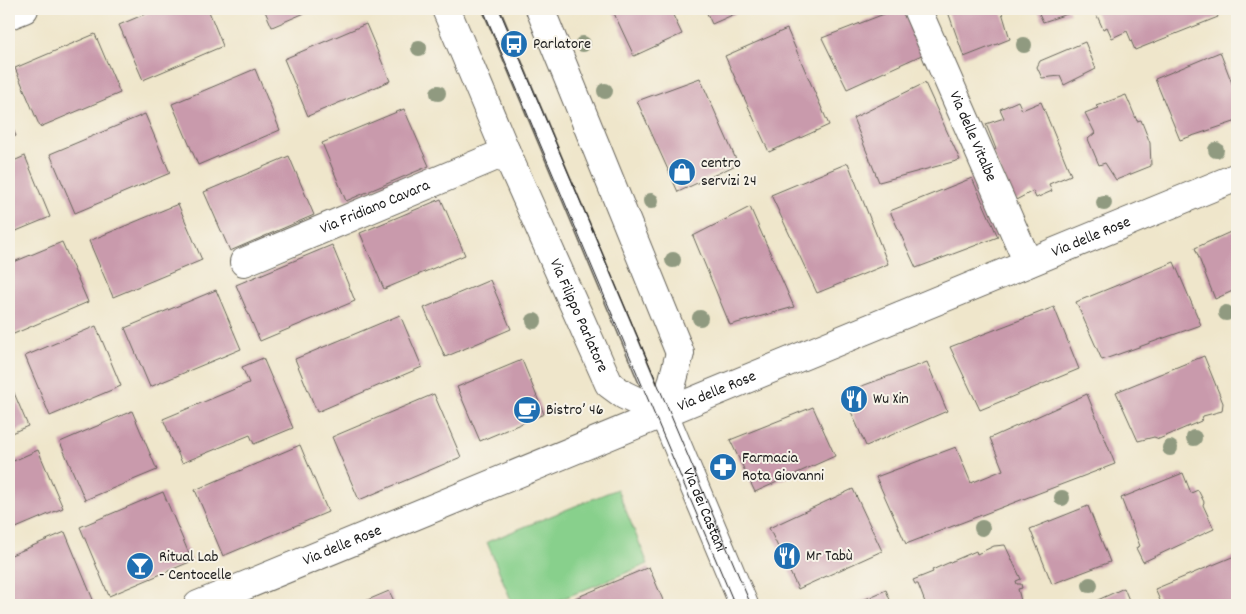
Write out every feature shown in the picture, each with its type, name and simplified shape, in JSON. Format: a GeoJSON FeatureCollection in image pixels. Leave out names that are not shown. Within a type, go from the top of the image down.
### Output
{"type":"FeatureCollection","features":[{"type":"Feature","properties":{"kind":"street"},"geometry":{"type":"LineString","coordinates":[[9,15],[24,9]]}},
{"type":"Feature","properties":{"kind":"street","name":"Via Filippo Parlatore"},"geometry":{"type":"LineString","coordinates":[[446,9],[506,152],[608,384],[624,395],[664,414]]}},
{"type":"Feature","properties":{"kind":"street"},"geometry":{"type":"LineString","coordinates":[[540,9],[680,353],[664,414]]}},
{"type":"Feature","properties":{"kind":"street","name":"Via delle Vitalbe"},"geometry":{"type":"LineString","coordinates":[[916,9],[1028,263]]}},
{"type":"Feature","properties":{"kind":"street","name":"Via Fridiano Cavara"},"geometry":{"type":"LineString","coordinates":[[244,262],[506,152]]}},
{"type":"Feature","properties":{"kind":"street","name":"Via delle Rose"},"geometry":{"type":"LineString","coordinates":[[198,605],[1237,177]]}},
{"type":"Feature","properties":{"kind":"street","name":"Via dei Castani"},"geometry":{"type":"LineString","coordinates":[[664,414],[744,605]]}},
{"type":"Feature","properties":{"kind":"lane"},"geometry":{"type":"LineString","coordinates":[[491,9],[649,386],[664,414]]}},
{"type":"Feature","properties":{"kind":"green space"},"geometry":{"type":"Polygon","coordinates":[[[617,489],[648,564],[547,605],[513,605],[487,542],[617,489]]]}},
{"type":"Feature","properties":{"kind":"building"},"geometry":{"type":"Polygon","coordinates":[[[157,9],[208,9],[223,46],[143,80],[119,25],[157,9]]]}},
{"type":"Feature","properties":{"kind":"building"},"geometry":{"type":"Polygon","coordinates":[[[264,9],[314,9],[272,27],[264,9]]]}},
{"type":"Feature","properties":{"kind":"building"},"geometry":{"type":"Polygon","coordinates":[[[612,9],[670,9],[682,34],[634,56],[612,9]]]}},
{"type":"Feature","properties":{"kind":"building"},"geometry":{"type":"Polygon","coordinates":[[[705,9],[746,9],[712,24],[705,9]]]}},
{"type":"Feature","properties":{"kind":"building"},"geometry":{"type":"Polygon","coordinates":[[[897,9],[904,9],[926,53],[847,89],[822,38],[897,9]]]}},
{"type":"Feature","properties":{"kind":"building"},"geometry":{"type":"Polygon","coordinates":[[[947,9],[1001,9],[1010,39],[964,57],[947,9]]]}},
{"type":"Feature","properties":{"kind":"building"},"geometry":{"type":"Polygon","coordinates":[[[1037,9],[1068,9],[1070,13],[1043,22],[1037,9]]]}},
{"type":"Feature","properties":{"kind":"building"},"geometry":{"type":"Polygon","coordinates":[[[1094,9],[1215,9],[1218,17],[1135,50],[1127,31],[1112,38],[1107,27],[1103,29],[1094,9]]]}},
{"type":"Feature","properties":{"kind":"building"},"geometry":{"type":"Polygon","coordinates":[[[366,24],[390,81],[308,116],[284,59],[366,24]]]}},
{"type":"Feature","properties":{"kind":"building"},"geometry":{"type":"Polygon","coordinates":[[[787,29],[829,125],[769,152],[725,56],[787,29]]]}},
{"type":"Feature","properties":{"kind":"building"},"geometry":{"type":"Polygon","coordinates":[[[95,34],[120,93],[40,127],[15,68],[95,34]]]}},
{"type":"Feature","properties":{"kind":"building"},"geometry":{"type":"Polygon","coordinates":[[[1085,42],[1096,69],[1064,85],[1060,76],[1042,78],[1037,67],[1040,61],[1085,42]]]}},
{"type":"Feature","properties":{"kind":"building"},"geometry":{"type":"Polygon","coordinates":[[[1220,52],[1237,96],[1237,121],[1180,140],[1155,79],[1220,52]]]}},
{"type":"Feature","properties":{"kind":"building"},"geometry":{"type":"Polygon","coordinates":[[[255,69],[280,130],[198,165],[172,104],[255,69]]]}},
{"type":"Feature","properties":{"kind":"building"},"geometry":{"type":"Polygon","coordinates":[[[700,78],[738,164],[678,192],[637,101],[700,78]]]}},
{"type":"Feature","properties":{"kind":"building"},"geometry":{"type":"Polygon","coordinates":[[[925,83],[960,160],[879,182],[853,118],[925,83]]]}},
{"type":"Feature","properties":{"kind":"building"},"geometry":{"type":"Polygon","coordinates":[[[1126,95],[1137,121],[1141,120],[1150,143],[1151,166],[1116,180],[1105,163],[1099,165],[1088,139],[1095,133],[1085,113],[1098,108],[1096,106],[1126,95]]]}},
{"type":"Feature","properties":{"kind":"building"},"geometry":{"type":"Polygon","coordinates":[[[1018,101],[1022,110],[1041,102],[1071,175],[1049,184],[1052,191],[1036,198],[1033,191],[1014,201],[992,151],[996,149],[986,124],[1004,118],[1000,109],[1018,101]]]}},
{"type":"Feature","properties":{"kind":"building"},"geometry":{"type":"Polygon","coordinates":[[[404,109],[429,166],[346,201],[322,143],[404,109]]]}},
{"type":"Feature","properties":{"kind":"building"},"geometry":{"type":"Polygon","coordinates":[[[145,114],[170,173],[75,213],[50,154],[145,114]]]}},
{"type":"Feature","properties":{"kind":"building"},"geometry":{"type":"Polygon","coordinates":[[[9,120],[16,136],[9,139],[9,120]]]}},
{"type":"Feature","properties":{"kind":"building"},"geometry":{"type":"Polygon","coordinates":[[[25,156],[50,217],[9,234],[9,163],[25,156]]]}},
{"type":"Feature","properties":{"kind":"building"},"geometry":{"type":"Polygon","coordinates":[[[289,156],[314,215],[230,251],[204,192],[289,156]]]}},
{"type":"Feature","properties":{"kind":"building"},"geometry":{"type":"Polygon","coordinates":[[[848,163],[888,264],[817,293],[771,195],[848,163]]]}},
{"type":"Feature","properties":{"kind":"building"},"geometry":{"type":"Polygon","coordinates":[[[972,178],[998,237],[916,268],[890,211],[972,178]]]}},
{"type":"Feature","properties":{"kind":"building"},"geometry":{"type":"Polygon","coordinates":[[[441,199],[465,255],[384,289],[360,233],[441,199]]]}},
{"type":"Feature","properties":{"kind":"building"},"geometry":{"type":"Polygon","coordinates":[[[178,204],[202,260],[113,297],[89,241],[178,204]]]}},
{"type":"Feature","properties":{"kind":"building"},"geometry":{"type":"Polygon","coordinates":[[[750,207],[794,307],[730,325],[693,236],[750,207]]]}},
{"type":"Feature","properties":{"kind":"building"},"geometry":{"type":"Polygon","coordinates":[[[1237,229],[1237,289],[1215,299],[1195,248],[1237,229]]]}},
{"type":"Feature","properties":{"kind":"building"},"geometry":{"type":"Polygon","coordinates":[[[62,242],[88,302],[9,336],[9,264],[62,242]]]}},
{"type":"Feature","properties":{"kind":"building"},"geometry":{"type":"Polygon","coordinates":[[[332,245],[355,301],[260,341],[236,285],[332,245]]]}},
{"type":"Feature","properties":{"kind":"building"},"geometry":{"type":"Polygon","coordinates":[[[1174,262],[1201,325],[1102,360],[1076,302],[1174,262]]]}},
{"type":"Feature","properties":{"kind":"building"},"geometry":{"type":"Polygon","coordinates":[[[490,280],[511,329],[445,357],[424,308],[490,280]]]}},
{"type":"Feature","properties":{"kind":"building"},"geometry":{"type":"Polygon","coordinates":[[[216,290],[241,349],[150,387],[125,328],[216,290]]]}},
{"type":"Feature","properties":{"kind":"building"},"geometry":{"type":"Polygon","coordinates":[[[1054,307],[1079,369],[980,410],[950,347],[1054,307]]]}},
{"type":"Feature","properties":{"kind":"building"},"geometry":{"type":"Polygon","coordinates":[[[400,315],[422,367],[317,412],[295,359],[400,315]]]}},
{"type":"Feature","properties":{"kind":"building"},"geometry":{"type":"Polygon","coordinates":[[[96,326],[121,386],[50,416],[25,356],[96,326]]]}},
{"type":"Feature","properties":{"kind":"building"},"geometry":{"type":"Polygon","coordinates":[[[1204,356],[1223,403],[1222,411],[1203,416],[1201,421],[1159,439],[1154,437],[1138,441],[1116,392],[1204,356]]]}},
{"type":"Feature","properties":{"kind":"building"},"geometry":{"type":"Polygon","coordinates":[[[263,358],[293,428],[254,444],[250,435],[182,463],[163,419],[249,383],[242,367],[263,358]]]}},
{"type":"Feature","properties":{"kind":"building"},"geometry":{"type":"Polygon","coordinates":[[[522,360],[544,414],[480,441],[457,387],[522,360]]]}},
{"type":"Feature","properties":{"kind":"building"},"geometry":{"type":"Polygon","coordinates":[[[927,362],[947,411],[866,446],[843,393],[927,362]]]}},
{"type":"Feature","properties":{"kind":"building"},"geometry":{"type":"Polygon","coordinates":[[[9,381],[28,426],[9,434],[9,381]]]}},
{"type":"Feature","properties":{"kind":"building"},"geometry":{"type":"Polygon","coordinates":[[[434,394],[461,457],[359,500],[332,437],[434,394]]]}},
{"type":"Feature","properties":{"kind":"building"},"geometry":{"type":"Polygon","coordinates":[[[1087,394],[1115,464],[906,544],[876,477],[956,447],[971,483],[1003,470],[990,438],[1087,394]]]}},
{"type":"Feature","properties":{"kind":"building"},"geometry":{"type":"Polygon","coordinates":[[[813,407],[835,456],[755,492],[730,440],[813,407]]]}},
{"type":"Feature","properties":{"kind":"building"},"geometry":{"type":"Polygon","coordinates":[[[132,411],[157,470],[85,500],[60,442],[132,411]]]}},
{"type":"Feature","properties":{"kind":"building"},"geometry":{"type":"Polygon","coordinates":[[[300,445],[328,512],[223,556],[195,490],[300,445]]]}},
{"type":"Feature","properties":{"kind":"building"},"geometry":{"type":"Polygon","coordinates":[[[38,450],[63,508],[9,531],[9,463],[38,450]]]}},
{"type":"Feature","properties":{"kind":"building"},"geometry":{"type":"Polygon","coordinates":[[[1183,473],[1191,493],[1198,490],[1214,529],[1143,562],[1136,548],[1140,546],[1121,498],[1183,473]]]}},
{"type":"Feature","properties":{"kind":"building"},"geometry":{"type":"Polygon","coordinates":[[[853,489],[882,551],[798,589],[769,528],[853,489]]]}},
{"type":"Feature","properties":{"kind":"building"},"geometry":{"type":"Polygon","coordinates":[[[163,492],[192,561],[109,596],[80,527],[163,492]]]}},
{"type":"Feature","properties":{"kind":"building"},"geometry":{"type":"Polygon","coordinates":[[[1088,506],[1110,562],[1052,584],[1030,529],[1088,506]]]}},
{"type":"Feature","properties":{"kind":"building"},"geometry":{"type":"Polygon","coordinates":[[[65,532],[94,602],[86,605],[9,605],[9,556],[65,532]]]}},
{"type":"Feature","properties":{"kind":"building"},"geometry":{"type":"Polygon","coordinates":[[[1005,545],[1021,579],[1016,581],[1017,584],[1021,584],[1022,588],[1018,589],[1021,601],[1010,605],[926,605],[918,584],[915,584],[913,580],[976,551],[977,554],[994,546],[1005,545]]]}},
{"type":"Feature","properties":{"kind":"building"},"geometry":{"type":"Polygon","coordinates":[[[1237,555],[1237,605],[1162,605],[1155,589],[1237,555]]]}},
{"type":"Feature","properties":{"kind":"building"},"geometry":{"type":"Polygon","coordinates":[[[649,567],[665,605],[559,605],[649,567]]]}},
{"type":"Feature","properties":{"kind":"building"},"geometry":{"type":"Polygon","coordinates":[[[1124,588],[1131,605],[1087,605],[1124,588]]]}},
{"type":"Feature","properties":{"kind":"building"},"geometry":{"type":"Polygon","coordinates":[[[886,590],[892,605],[852,605],[886,590]]]}},
{"type":"Feature","properties":{"kind":"building"},"geometry":{"type":"Polygon","coordinates":[[[389,591],[396,605],[356,605],[389,591]]]}},
{"type":"Feature","properties":{"kind":"tram line"},"geometry":{"type":"LineString","coordinates":[[483,9],[735,605]]}},
{"type":"Feature","properties":{"kind":"tram line"},"geometry":{"type":"LineString","coordinates":[[499,9],[751,605]]}},
{"type":"Feature","properties":{"kind":"place","name":"Parlatore"},"geometry":{"type":"Point","coordinates":[514,44]}},
{"type":"Feature","properties":{"kind":"place","name":"centro servizi 24"},"geometry":{"type":"Point","coordinates":[682,172]}},
{"type":"Feature","properties":{"kind":"place","name":"Wu Xin"},"geometry":{"type":"Point","coordinates":[854,399]}},
{"type":"Feature","properties":{"kind":"place","name":"Bistro’ 46"},"geometry":{"type":"Point","coordinates":[527,410]}},
{"type":"Feature","properties":{"kind":"place","name":"Farmacia Rota Giovanni"},"geometry":{"type":"Point","coordinates":[723,467]}},
{"type":"Feature","properties":{"kind":"place","name":"Mr Tabù"},"geometry":{"type":"Point","coordinates":[787,556]}},
{"type":"Feature","properties":{"kind":"place","name":"Ritual Lab - Centocelle"},"geometry":{"type":"Point","coordinates":[140,566]}}]}
